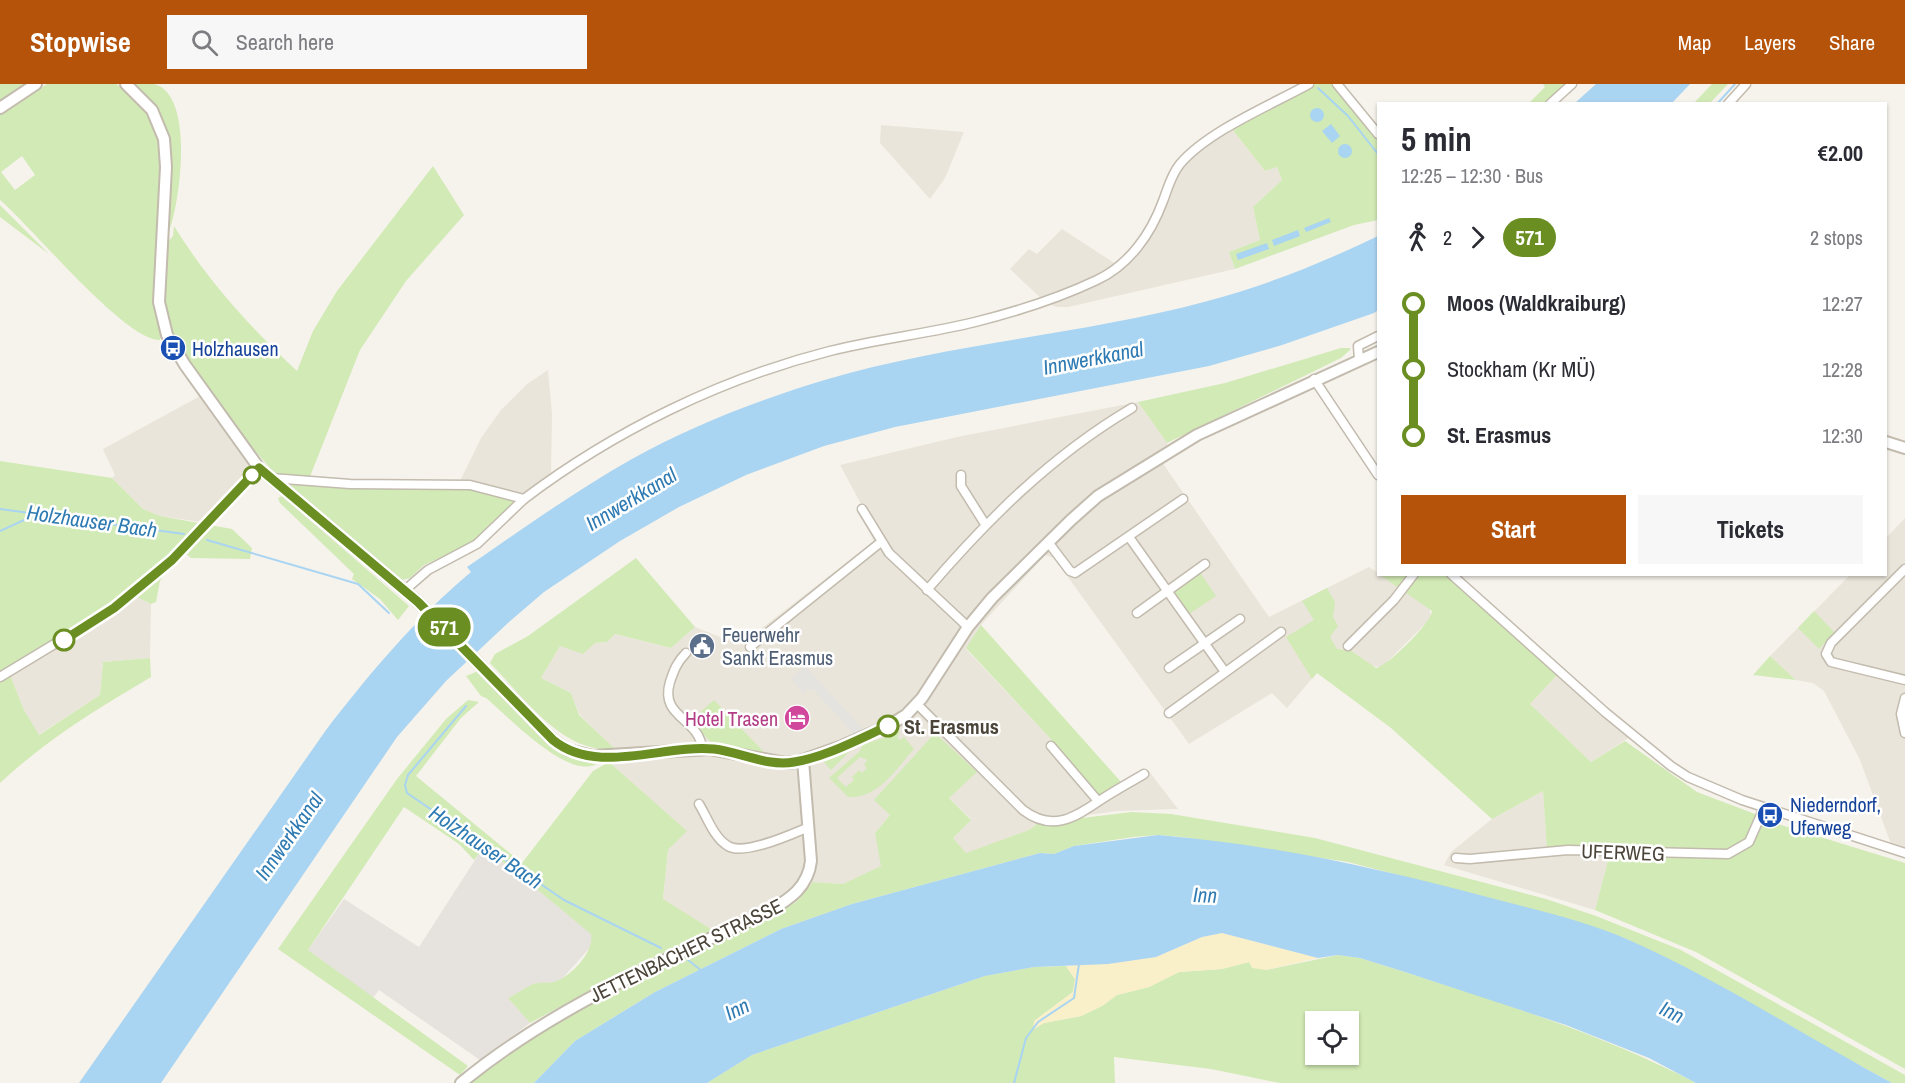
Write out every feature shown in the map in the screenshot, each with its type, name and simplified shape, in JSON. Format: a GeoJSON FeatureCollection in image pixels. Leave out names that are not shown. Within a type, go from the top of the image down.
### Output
{"type":"FeatureCollection","features":[{"type":"Feature","properties":{"kind":"street"},"geometry":{"type":"LineString","coordinates":[[0,108],[36,84]]}},
{"type":"Feature","properties":{"kind":"street"},"geometry":{"type":"LineString","coordinates":[[126,84],[139,94],[156,115],[165,148],[158,294],[167,335],[190,373],[259,468],[418,602],[553,740],[568,750],[598,757],[702,748],[779,763],[803,760],[888,726],[917,704],[968,627],[1015,574],[1083,510],[1115,484],[1225,421],[1377,352]]}},
{"type":"Feature","properties":{"kind":"street"},"geometry":{"type":"LineString","coordinates":[[405,590],[428,570],[477,544],[524,499],[607,443],[715,390],[829,351],[996,317],[1103,277],[1123,264],[1140,243],[1158,214],[1176,170],[1192,152],[1212,137],[1309,84]]}},
{"type":"Feature","properties":{"kind":"street"},"geometry":{"type":"LineString","coordinates":[[1337,84],[1377,133]]}},
{"type":"Feature","properties":{"kind":"street"},"geometry":{"type":"LineString","coordinates":[[1552,102],[1572,84]]}},
{"type":"Feature","properties":{"kind":"street"},"geometry":{"type":"LineString","coordinates":[[1730,102],[1746,84]]}},
{"type":"Feature","properties":{"kind":"street"},"geometry":{"type":"LineString","coordinates":[[1359,359],[1358,346],[1377,336]]}},
{"type":"Feature","properties":{"kind":"street"},"geometry":{"type":"LineString","coordinates":[[1314,379],[1377,474]]}},
{"type":"Feature","properties":{"kind":"street"},"geometry":{"type":"LineString","coordinates":[[927,590],[985,524],[1060,455],[1132,408]]}},
{"type":"Feature","properties":{"kind":"street"},"geometry":{"type":"LineString","coordinates":[[1887,442],[1905,448]]}},
{"type":"Feature","properties":{"kind":"street"},"geometry":{"type":"LineString","coordinates":[[0,677],[114,608],[186,547],[259,468]]}},
{"type":"Feature","properties":{"kind":"street"},"geometry":{"type":"LineString","coordinates":[[961,475],[961,486],[985,524]]}},
{"type":"Feature","properties":{"kind":"street"},"geometry":{"type":"LineString","coordinates":[[270,478],[350,484],[470,485],[524,499]]}},
{"type":"Feature","properties":{"kind":"street"},"geometry":{"type":"LineString","coordinates":[[1048,542],[1070,571],[1075,573],[1183,499]]}},
{"type":"Feature","properties":{"kind":"street"},"geometry":{"type":"LineString","coordinates":[[862,509],[880,542],[903,568],[968,627]]}},
{"type":"Feature","properties":{"kind":"street"},"geometry":{"type":"LineString","coordinates":[[1129,537],[1225,672]]}},
{"type":"Feature","properties":{"kind":"street"},"geometry":{"type":"LineString","coordinates":[[750,647],[880,542]]}},
{"type":"Feature","properties":{"kind":"street"},"geometry":{"type":"LineString","coordinates":[[1137,613],[1205,564]]}},
{"type":"Feature","properties":{"kind":"street"},"geometry":{"type":"LineString","coordinates":[[1905,569],[1826,650],[1826,658],[1831,662],[1905,680]]}},
{"type":"Feature","properties":{"kind":"street"},"geometry":{"type":"LineString","coordinates":[[1348,646],[1394,600],[1412,576]]}},
{"type":"Feature","properties":{"kind":"street"},"geometry":{"type":"LineString","coordinates":[[1453,576],[1605,712],[1671,766],[1714,789],[1764,808],[1905,854]]}},
{"type":"Feature","properties":{"kind":"street"},"geometry":{"type":"LineString","coordinates":[[1169,668],[1239,619]]}},
{"type":"Feature","properties":{"kind":"street"},"geometry":{"type":"LineString","coordinates":[[1169,712],[1281,632]]}},
{"type":"Feature","properties":{"kind":"street"},"geometry":{"type":"LineString","coordinates":[[686,654],[675,666],[666,697],[672,708],[698,735],[702,748]]}},
{"type":"Feature","properties":{"kind":"street"},"geometry":{"type":"LineString","coordinates":[[1905,698],[1901,714],[1905,733]]}},
{"type":"Feature","properties":{"kind":"street"},"geometry":{"type":"LineString","coordinates":[[917,704],[1032,817],[1046,821],[1068,819],[1080,815],[1098,801],[1144,774]]}},
{"type":"Feature","properties":{"kind":"street"},"geometry":{"type":"LineString","coordinates":[[1051,746],[1098,801]]}},
{"type":"Feature","properties":{"kind":"street","name":"JETTENBACHER STRASSE"},"geometry":{"type":"LineString","coordinates":[[460,1083],[502,1051],[571,1007],[769,911],[800,890],[809,874],[809,827],[803,760]]}},
{"type":"Feature","properties":{"kind":"street"},"geometry":{"type":"LineString","coordinates":[[699,804],[716,834],[732,848],[744,848],[773,841],[809,827]]}},
{"type":"Feature","properties":{"kind":"street","name":"UFERWEG"},"geometry":{"type":"LineString","coordinates":[[1456,858],[1470,859],[1586,850],[1728,854],[1749,842],[1764,808]]}},
{"type":"Feature","properties":{"kind":"shaded area"},"geometry":{"type":"Polygon","coordinates":[[[881,125],[964,132],[945,178],[930,199],[880,143],[881,125]]]}},
{"type":"Feature","properties":{"kind":"shaded area"},"geometry":{"type":"Polygon","coordinates":[[[1232,129],[1265,171],[1277,167],[1282,180],[1253,207],[1260,240],[1229,252],[1235,269],[1068,307],[1057,307],[1047,304],[1010,269],[1029,249],[1037,254],[1062,229],[1122,268],[1140,248],[1174,176],[1185,161],[1215,138],[1232,129]]]}},
{"type":"Feature","properties":{"kind":"shaded area"},"geometry":{"type":"Polygon","coordinates":[[[548,370],[552,414],[551,474],[529,492],[522,493],[459,483],[481,438],[501,410],[527,384],[548,370]]]}},
{"type":"Feature","properties":{"kind":"shaded area"},"geometry":{"type":"Polygon","coordinates":[[[202,395],[254,468],[207,523],[160,516],[143,509],[112,478],[115,475],[103,449],[202,395]]]}},
{"type":"Feature","properties":{"kind":"shaded area"},"geometry":{"type":"Polygon","coordinates":[[[1138,402],[1167,443],[1171,456],[1163,462],[1164,465],[1269,617],[1369,567],[1377,572],[1377,576],[1382,576],[1429,607],[1431,616],[1382,667],[1371,666],[1350,650],[1337,649],[1287,708],[1272,693],[1189,744],[1054,558],[1045,555],[981,625],[966,649],[1048,736],[1098,799],[1148,770],[1178,809],[1118,811],[1087,815],[1069,822],[1037,824],[1029,830],[966,854],[953,838],[971,819],[949,798],[890,815],[875,833],[882,866],[843,884],[813,882],[795,903],[722,936],[663,900],[668,850],[686,831],[609,762],[614,749],[579,714],[571,693],[541,678],[560,646],[607,642],[614,634],[671,648],[695,627],[740,645],[874,541],[857,510],[862,506],[840,465],[957,437],[1138,402]]]}},
{"type":"Feature","properties":{"kind":"shaded area"},"geometry":{"type":"Polygon","coordinates":[[[1905,518],[1905,851],[1892,847],[1860,760],[1824,691],[1813,683],[1796,680],[1770,656],[1849,576],[1887,576],[1887,537],[1905,518]]]}},
{"type":"Feature","properties":{"kind":"shaded area"},"geometry":{"type":"Polygon","coordinates":[[[138,597],[151,604],[150,658],[103,662],[100,695],[38,735],[24,710],[10,675],[138,597]]]}},
{"type":"Feature","properties":{"kind":"shaded area"},"geometry":{"type":"Polygon","coordinates":[[[805,666],[864,730],[854,734],[814,690],[811,691],[808,688],[803,693],[791,679],[805,666]]]}},
{"type":"Feature","properties":{"kind":"shaded area"},"geometry":{"type":"Polygon","coordinates":[[[1558,674],[1630,737],[1591,762],[1530,704],[1558,674]]]}},
{"type":"Feature","properties":{"kind":"shaded area"},"geometry":{"type":"Polygon","coordinates":[[[1543,791],[1547,849],[1610,853],[1595,910],[1444,865],[1451,852],[1492,819],[1543,791]]]}},
{"type":"Feature","properties":{"kind":"shaded area"},"geometry":{"type":"Polygon","coordinates":[[[482,849],[510,867],[592,934],[593,944],[562,979],[549,984],[536,983],[508,998],[530,1023],[480,1060],[379,990],[373,998],[308,950],[344,899],[419,947],[482,849]]]}},
{"type":"Feature","properties":{"kind":"green space"},"geometry":{"type":"Polygon","coordinates":[[[0,84],[26,84],[0,102],[0,84]]]}},
{"type":"Feature","properties":{"kind":"green space"},"geometry":{"type":"Polygon","coordinates":[[[47,84],[116,84],[136,97],[157,130],[161,172],[154,294],[162,335],[160,340],[144,335],[102,303],[0,200],[0,113],[47,84]],[[22,156],[1,172],[15,190],[35,175],[22,156]]]}},
{"type":"Feature","properties":{"kind":"green space"},"geometry":{"type":"Polygon","coordinates":[[[135,84],[154,84],[167,92],[176,108],[180,129],[180,179],[172,223],[167,237],[171,174],[167,137],[161,119],[151,101],[135,84]]]}},
{"type":"Feature","properties":{"kind":"green space"},"geometry":{"type":"Polygon","coordinates":[[[1316,84],[1332,84],[1344,94],[1377,135],[1377,220],[1354,225],[1235,269],[1229,252],[1260,240],[1253,207],[1282,180],[1277,167],[1265,171],[1232,129],[1316,84]]]}},
{"type":"Feature","properties":{"kind":"green space"},"geometry":{"type":"Polygon","coordinates":[[[1543,84],[1565,84],[1545,102],[1530,102],[1545,87],[1543,84]]]}},
{"type":"Feature","properties":{"kind":"green space"},"geometry":{"type":"Polygon","coordinates":[[[1712,84],[1728,84],[1711,102],[1695,102],[1712,84]]]}},
{"type":"Feature","properties":{"kind":"green space"},"geometry":{"type":"Polygon","coordinates":[[[433,166],[464,215],[406,281],[360,350],[309,479],[276,475],[237,430],[180,352],[164,317],[164,246],[173,236],[174,226],[201,266],[231,303],[297,371],[313,331],[337,291],[433,166]]]}},
{"type":"Feature","properties":{"kind":"green space"},"geometry":{"type":"Polygon","coordinates":[[[0,205],[49,254],[0,217],[0,205]]]}},
{"type":"Feature","properties":{"kind":"green space"},"geometry":{"type":"Polygon","coordinates":[[[1341,348],[1350,348],[1350,350],[1341,358],[1167,443],[1138,402],[1225,383],[1341,348]]]}},
{"type":"Feature","properties":{"kind":"green space"},"geometry":{"type":"Polygon","coordinates":[[[0,461],[112,478],[143,509],[160,516],[232,529],[252,548],[250,559],[191,558],[181,549],[160,581],[156,602],[151,604],[137,597],[0,673],[0,461]]]}},
{"type":"Feature","properties":{"kind":"green space"},"geometry":{"type":"Polygon","coordinates":[[[281,480],[461,487],[514,500],[513,507],[476,542],[424,565],[410,578],[402,580],[281,480]]]}},
{"type":"Feature","properties":{"kind":"green space"},"geometry":{"type":"Polygon","coordinates":[[[282,496],[409,606],[398,620],[380,599],[352,579],[354,574],[280,503],[278,498],[282,496]]]}},
{"type":"Feature","properties":{"kind":"green space"},"geometry":{"type":"Polygon","coordinates":[[[636,558],[695,627],[671,648],[615,634],[607,642],[595,643],[583,654],[560,646],[541,678],[571,693],[579,715],[615,749],[596,748],[578,743],[545,721],[490,663],[495,654],[528,636],[636,558]]]}},
{"type":"Feature","properties":{"kind":"green space"},"geometry":{"type":"Polygon","coordinates":[[[1199,571],[1216,596],[1189,614],[1172,590],[1199,571]]]}},
{"type":"Feature","properties":{"kind":"green space"},"geometry":{"type":"Polygon","coordinates":[[[1381,576],[1448,576],[1558,674],[1530,704],[1591,762],[1625,741],[1697,792],[1755,814],[1757,821],[1747,841],[1728,852],[1547,849],[1543,791],[1492,819],[1391,728],[1317,673],[1312,679],[1286,637],[1314,620],[1302,601],[1327,588],[1335,602],[1333,617],[1338,626],[1330,637],[1337,649],[1350,650],[1376,668],[1390,660],[1417,634],[1432,611],[1381,576]]]}},
{"type":"Feature","properties":{"kind":"green space"},"geometry":{"type":"Polygon","coordinates":[[[1814,611],[1835,633],[1819,649],[1798,628],[1814,611]]]}},
{"type":"Feature","properties":{"kind":"green space"},"geometry":{"type":"Polygon","coordinates":[[[981,625],[1122,783],[1099,800],[1048,736],[966,648],[981,625]]]}},
{"type":"Feature","properties":{"kind":"green space"},"geometry":{"type":"Polygon","coordinates":[[[1770,656],[1796,680],[1753,675],[1770,656]]]}},
{"type":"Feature","properties":{"kind":"green space"},"geometry":{"type":"Polygon","coordinates":[[[150,658],[151,677],[54,739],[0,783],[0,680],[10,675],[24,710],[39,735],[100,695],[103,662],[150,658]]]}},
{"type":"Feature","properties":{"kind":"green space"},"geometry":{"type":"Polygon","coordinates":[[[481,672],[544,736],[600,762],[588,767],[573,764],[540,745],[481,696],[466,676],[481,672]]]}},
{"type":"Feature","properties":{"kind":"green space"},"geometry":{"type":"Polygon","coordinates":[[[468,700],[479,702],[461,718],[416,776],[522,863],[593,771],[609,762],[687,831],[668,850],[663,899],[714,931],[647,960],[530,1023],[508,998],[533,984],[561,979],[587,954],[591,934],[510,867],[483,849],[474,860],[459,844],[404,807],[308,950],[468,1066],[460,1075],[278,949],[397,779],[446,719],[468,700]]]}},
{"type":"Feature","properties":{"kind":"green space"},"geometry":{"type":"Polygon","coordinates":[[[714,700],[765,753],[712,743],[690,721],[714,700]]]}},
{"type":"Feature","properties":{"kind":"green space"},"geometry":{"type":"Polygon","coordinates":[[[898,731],[900,733],[897,737],[900,740],[904,737],[914,749],[893,774],[877,788],[859,796],[848,797],[829,778],[859,752],[863,744],[891,736],[898,731]],[[860,757],[837,778],[846,787],[854,780],[852,777],[859,770],[862,773],[867,768],[864,765],[867,760],[860,757]]]}},
{"type":"Feature","properties":{"kind":"green space"},"geometry":{"type":"Polygon","coordinates":[[[935,733],[977,772],[949,798],[971,820],[953,838],[966,853],[1029,830],[1037,824],[1055,824],[1132,812],[1171,814],[1315,838],[1546,899],[1681,950],[1905,1075],[1905,1083],[1892,1083],[1627,939],[1504,902],[1348,862],[1158,835],[1074,846],[1054,854],[1040,853],[852,904],[781,929],[655,992],[575,1041],[534,1083],[468,1083],[546,1030],[626,984],[795,903],[813,882],[843,884],[881,866],[875,833],[890,815],[874,800],[935,733]]]}},
{"type":"Feature","properties":{"kind":"green space"},"geometry":{"type":"Polygon","coordinates":[[[853,748],[831,770],[822,760],[853,748]]]}},
{"type":"Feature","properties":{"kind":"green space"},"geometry":{"type":"Polygon","coordinates":[[[1765,820],[1905,863],[1905,1069],[1696,952],[1595,910],[1610,853],[1713,857],[1756,835],[1765,820]]]}},
{"type":"Feature","properties":{"kind":"green space"},"geometry":{"type":"Polygon","coordinates":[[[1338,955],[1360,958],[1531,1013],[1615,1045],[1696,1083],[1280,1083],[1211,1069],[1114,1057],[1115,1083],[707,1083],[752,1055],[985,976],[1034,967],[1066,966],[1075,979],[1073,992],[1034,1021],[1034,1029],[1044,1023],[1081,1016],[1102,1006],[1117,995],[1149,987],[1179,972],[1222,969],[1249,962],[1266,970],[1338,955]]]}},
{"type":"Feature","properties":{"kind":"sand"},"geometry":{"type":"Polygon","coordinates":[[[1222,933],[1318,958],[1266,970],[1252,968],[1249,962],[1222,969],[1179,972],[1149,987],[1117,995],[1102,1006],[1081,1016],[1044,1023],[1033,1029],[1034,1021],[1073,992],[1075,979],[1066,966],[1156,957],[1202,937],[1222,933]]]}},
{"type":"Feature","properties":{"kind":"water"},"geometry":{"type":"Polygon","coordinates":[[[1596,84],[1690,84],[1673,102],[1576,102],[1596,84]]]}},
{"type":"Feature","properties":{"kind":"water"},"geometry":{"type":"Polygon","coordinates":[[[1314,108],[1320,108],[1324,115],[1320,122],[1314,122],[1310,118],[1310,112],[1314,108]]]}},
{"type":"Feature","properties":{"kind":"water"},"geometry":{"type":"Polygon","coordinates":[[[1331,124],[1340,136],[1332,143],[1322,131],[1331,124]]]}},
{"type":"Feature","properties":{"kind":"water"},"geometry":{"type":"Polygon","coordinates":[[[1345,144],[1350,146],[1352,151],[1350,156],[1345,158],[1340,156],[1338,151],[1340,146],[1345,144]]]}},
{"type":"Feature","properties":{"kind":"water"},"geometry":{"type":"Polygon","coordinates":[[[1329,218],[1331,222],[1306,232],[1304,228],[1329,218]]]}},
{"type":"Feature","properties":{"kind":"water"},"geometry":{"type":"Polygon","coordinates":[[[1298,230],[1300,236],[1274,246],[1272,240],[1298,230]]]}},
{"type":"Feature","properties":{"kind":"water","name":"Innwerkkanal"},"geometry":{"type":"Polygon","coordinates":[[[1377,236],[1377,311],[1374,313],[1282,345],[1209,366],[895,427],[824,446],[746,475],[679,507],[620,541],[544,592],[509,622],[446,681],[397,737],[161,1083],[79,1083],[326,730],[359,688],[431,608],[471,572],[467,567],[569,497],[632,459],[679,435],[753,404],[828,379],[921,356],[1110,323],[1204,302],[1249,289],[1377,236]]]}},
{"type":"Feature","properties":{"kind":"water"},"geometry":{"type":"Polygon","coordinates":[[[1267,243],[1269,249],[1238,260],[1236,254],[1267,243]]]}},
{"type":"Feature","properties":{"kind":"water","name":"Inn"},"geometry":{"type":"Polygon","coordinates":[[[1158,835],[1284,851],[1326,859],[1450,887],[1596,927],[1663,956],[1729,990],[1892,1083],[1696,1083],[1649,1058],[1566,1025],[1405,972],[1360,958],[1338,955],[1318,958],[1222,933],[1202,937],[1156,957],[1108,964],[1034,967],[985,976],[752,1055],[707,1083],[534,1083],[575,1041],[655,992],[781,929],[852,904],[1040,853],[1054,854],[1074,846],[1158,835]]]}},
{"type":"Feature","properties":{"kind":"waterway"},"geometry":{"type":"LineString","coordinates":[[1719,102],[1735,84]]}},
{"type":"Feature","properties":{"kind":"waterway"},"geometry":{"type":"LineString","coordinates":[[1318,88],[1348,116],[1377,153]]}},
{"type":"Feature","properties":{"kind":"waterway","name":"Holzhauser Bach"},"geometry":{"type":"LineString","coordinates":[[0,509],[184,534]]}},
{"type":"Feature","properties":{"kind":"waterway"},"geometry":{"type":"LineString","coordinates":[[0,531],[35,515]]}},
{"type":"Feature","properties":{"kind":"waterway","name":"Holzhauser Bach"},"geometry":{"type":"LineString","coordinates":[[207,540],[358,584],[389,613]]}},
{"type":"Feature","properties":{"kind":"waterway","name":"Holzhauser Bach"},"geometry":{"type":"LineString","coordinates":[[466,706],[408,775],[405,785],[407,793],[564,900],[661,948]]}},
{"type":"Feature","properties":{"kind":"waterway","name":"Holzhauser Bach"},"geometry":{"type":"LineString","coordinates":[[688,960],[702,971]]}},
{"type":"Feature","properties":{"kind":"waterway"},"geometry":{"type":"LineString","coordinates":[[1014,1083],[1026,1038],[1038,1022],[1074,998],[1079,964]]}},
{"type":"Feature","properties":{"kind":"bus line","name":"571"},"geometry":{"type":"LineString","coordinates":[[64,640],[114,608],[172,560],[203,530],[259,468],[418,602],[553,740],[568,750],[598,757],[695,748],[716,749],[785,763],[797,762],[842,746],[888,726]]}},
{"type":"Feature","properties":{"kind":"place","name":"Holzhausen"},"geometry":{"type":"Point","coordinates":[173,348]}},
{"type":"Feature","properties":{"kind":"place","name":"Feuerwehr Sankt Erasmus"},"geometry":{"type":"Point","coordinates":[702,646]}},
{"type":"Feature","properties":{"kind":"place","name":"Hotel Trasen"},"geometry":{"type":"Point","coordinates":[797,718]}},
{"type":"Feature","properties":{"kind":"place","name":"St. Erasmus"},"geometry":{"type":"Point","coordinates":[888,726]}},
{"type":"Feature","properties":{"kind":"place","name":"Niederndorf, Uferweg"},"geometry":{"type":"Point","coordinates":[1770,815]}}]}
